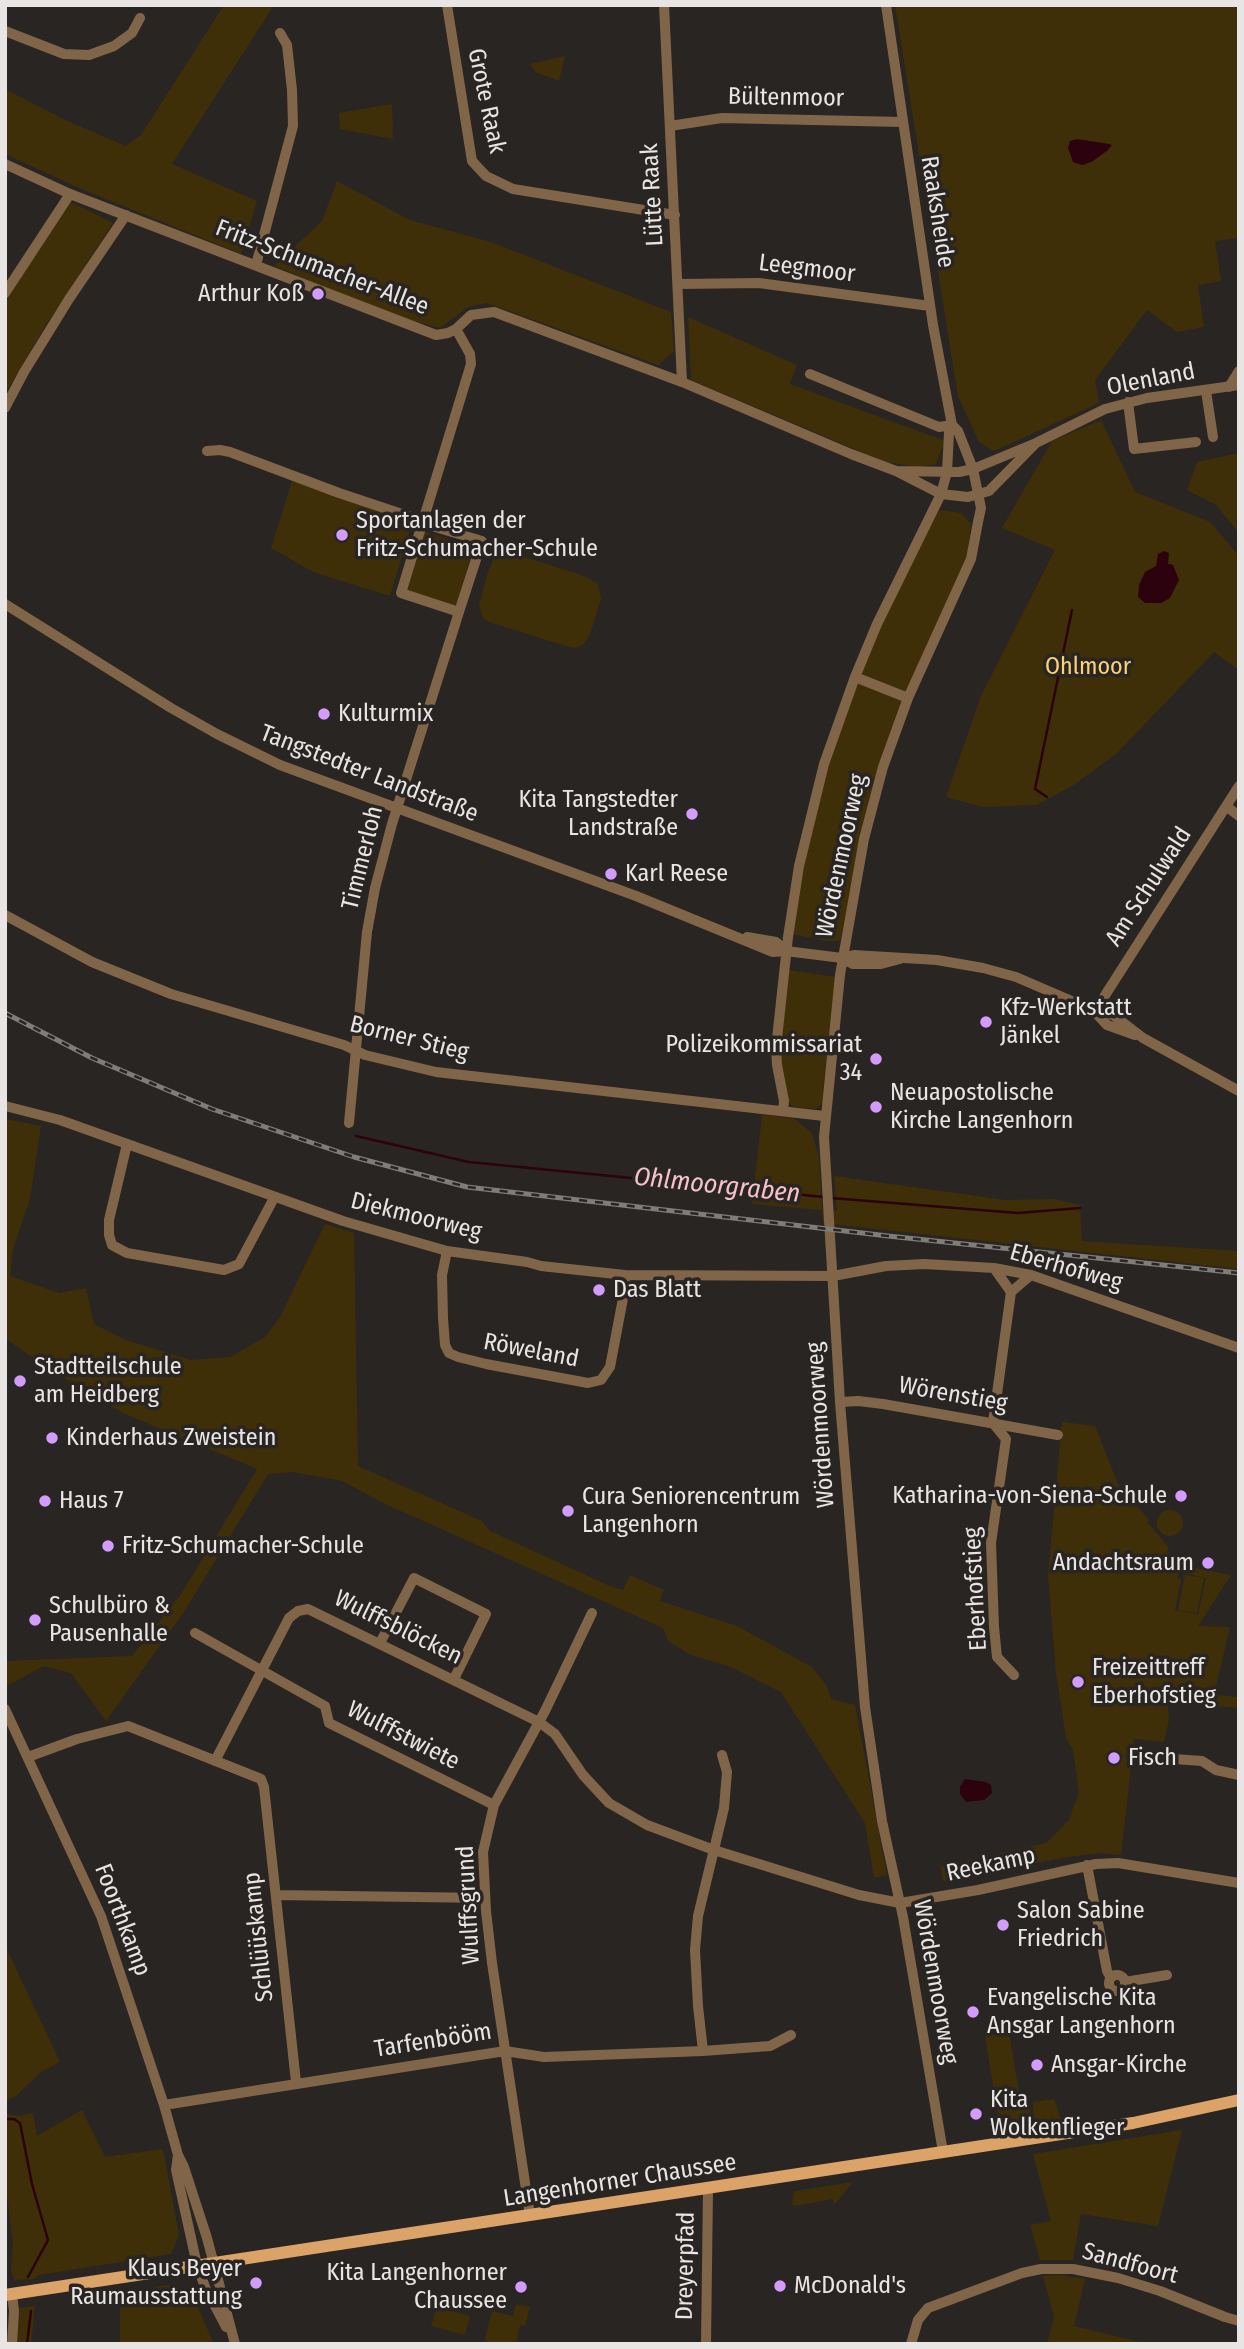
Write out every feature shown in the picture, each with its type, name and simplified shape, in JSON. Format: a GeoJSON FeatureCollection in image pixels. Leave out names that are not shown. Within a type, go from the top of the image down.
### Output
{"type":"FeatureCollection","features":[{"type":"Feature","properties":{"kind":"main road","name":"Langenhorner Chaussee"},"geometry":{"type":"LineString","coordinates":[[8,2295],[1133,2123],[1239,2100]]}},
{"type":"Feature","properties":{"kind":"street","name":"Grote Raak"},"geometry":{"type":"LineString","coordinates":[[447,5],[472,160],[486,176],[513,189],[675,215]]}},
{"type":"Feature","properties":{"kind":"street","name":"Lütte Raak"},"geometry":{"type":"LineString","coordinates":[[664,5],[682,382]]}},
{"type":"Feature","properties":{"kind":"street","name":"Raaksheide"},"geometry":{"type":"LineString","coordinates":[[886,5],[930,306],[952,425],[949,433],[947,472],[942,489]]}},
{"type":"Feature","properties":{"kind":"street"},"geometry":{"type":"LineString","coordinates":[[5,31],[64,54],[89,55],[114,46],[132,33],[140,18]]}},
{"type":"Feature","properties":{"kind":"street"},"geometry":{"type":"LineString","coordinates":[[256,265],[293,126],[287,45],[280,33]]}},
{"type":"Feature","properties":{"kind":"street","name":"Bültenmoor"},"geometry":{"type":"LineString","coordinates":[[670,126],[722,118],[902,122]]}},
{"type":"Feature","properties":{"kind":"street","name":"Fritz-Schumacher-Allee"},"geometry":{"type":"LineString","coordinates":[[5,164],[70,194],[436,334],[456,330],[471,316],[494,312],[682,382],[942,489],[953,496],[979,495]]}},
{"type":"Feature","properties":{"kind":"street"},"geometry":{"type":"LineString","coordinates":[[5,293],[70,194]]}},
{"type":"Feature","properties":{"kind":"street"},"geometry":{"type":"LineString","coordinates":[[5,408],[69,299],[125,215]]}},
{"type":"Feature","properties":{"kind":"street","name":"Leegmoor"},"geometry":{"type":"LineString","coordinates":[[679,284],[759,283],[930,306]]}},
{"type":"Feature","properties":{"kind":"street"},"geometry":{"type":"LineString","coordinates":[[456,330],[470,354],[471,364],[401,593],[459,612]]}},
{"type":"Feature","properties":{"kind":"street"},"geometry":{"type":"LineString","coordinates":[[1234,386],[1239,372]]}},
{"type":"Feature","properties":{"kind":"street"},"geometry":{"type":"LineString","coordinates":[[810,374],[939,427],[952,425]]}},
{"type":"Feature","properties":{"kind":"street","name":"Olenland"},"geometry":{"type":"LineString","coordinates":[[959,472],[973,469],[1036,443],[1088,416],[1128,402],[1234,386]]}},
{"type":"Feature","properties":{"kind":"street"},"geometry":{"type":"LineString","coordinates":[[1206,391],[1213,437]]}},
{"type":"Feature","properties":{"kind":"street"},"geometry":{"type":"LineString","coordinates":[[1128,402],[1134,449],[1196,442]]}},
{"type":"Feature","properties":{"kind":"street","name":"Raaksheide"},"geometry":{"type":"LineString","coordinates":[[952,425],[958,430],[973,469],[979,495]]}},
{"type":"Feature","properties":{"kind":"street","name":"Olenland"},"geometry":{"type":"LineString","coordinates":[[979,495],[989,491],[1036,443]]}},
{"type":"Feature","properties":{"kind":"street","name":"Timmerloh"},"geometry":{"type":"LineString","coordinates":[[207,451],[230,452],[339,493],[482,541],[381,863],[369,920],[354,1050],[349,1123]]}},
{"type":"Feature","properties":{"kind":"street","name":"Fritz-Schumacher-Allee"},"geometry":{"type":"LineString","coordinates":[[896,471],[959,472]]}},
{"type":"Feature","properties":{"kind":"street","name":"Wördenmoorweg"},"geometry":{"type":"LineString","coordinates":[[783,1111],[776,1048],[786,951],[799,866],[824,764],[877,624],[942,489]]}},
{"type":"Feature","properties":{"kind":"street","name":"Wördenmoorweg"},"geometry":{"type":"LineString","coordinates":[[943,2152],[900,1903],[882,1821],[865,1707],[840,1402],[824,1116],[842,958],[864,839],[883,767],[908,698],[971,559],[981,508],[979,495]]}},
{"type":"Feature","properties":{"kind":"street","name":"Tangstedter Landstraße"},"geometry":{"type":"LineString","coordinates":[[5,604],[217,734],[280,765],[739,936],[776,942],[786,951],[842,958],[854,955],[956,962],[999,972],[1044,987],[1094,1011],[1112,1028],[1143,1038],[1239,1091]]}},
{"type":"Feature","properties":{"kind":"street"},"geometry":{"type":"LineString","coordinates":[[855,677],[908,698]]}},
{"type":"Feature","properties":{"kind":"street","name":"Am Schulwald"},"geometry":{"type":"LineString","coordinates":[[1094,1011],[1239,786]]}},
{"type":"Feature","properties":{"kind":"street"},"geometry":{"type":"LineString","coordinates":[[1226,806],[1239,816]]}},
{"type":"Feature","properties":{"kind":"street","name":"Borner Stieg"},"geometry":{"type":"LineString","coordinates":[[5,915],[75,954],[148,986],[365,1055],[436,1072],[824,1116]]}},
{"type":"Feature","properties":{"kind":"street","name":"Diekmoorweg"},"geometry":{"type":"LineString","coordinates":[[5,1106],[60,1120],[343,1221],[447,1251],[541,1266],[625,1275],[834,1276]]}},
{"type":"Feature","properties":{"kind":"street"},"geometry":{"type":"LineString","coordinates":[[127,1144],[111,1209],[109,1235],[112,1245],[127,1253],[224,1270],[239,1264],[274,1198]]}},
{"type":"Feature","properties":{"kind":"street","name":"Röweland"},"geometry":{"type":"LineString","coordinates":[[447,1251],[443,1275],[443,1318],[445,1345],[449,1353],[486,1364],[588,1383],[601,1380],[610,1367],[625,1275]]}},
{"type":"Feature","properties":{"kind":"street","name":"Eberhofweg"},"geometry":{"type":"LineString","coordinates":[[834,1276],[886,1266],[924,1264],[994,1268],[1031,1275],[1239,1348]]}},
{"type":"Feature","properties":{"kind":"street"},"geometry":{"type":"LineString","coordinates":[[994,1268],[1011,1292],[1031,1275]]}},
{"type":"Feature","properties":{"kind":"street","name":"Eberhofstieg"},"geometry":{"type":"LineString","coordinates":[[1011,1292],[993,1423],[1006,1439],[991,1543],[997,1657],[1014,1675]]}},
{"type":"Feature","properties":{"kind":"street","name":"Wörenstieg"},"geometry":{"type":"LineString","coordinates":[[840,1402],[858,1401],[1058,1435]]}},
{"type":"Feature","properties":{"kind":"street"},"geometry":{"type":"LineString","coordinates":[[380,1643],[414,1578],[486,1614],[454,1679]]}},
{"type":"Feature","properties":{"kind":"street","name":"Wulffsblöcken"},"geometry":{"type":"LineString","coordinates":[[215,1761],[289,1618],[298,1611],[307,1609],[316,1611],[539,1721]]}},
{"type":"Feature","properties":{"kind":"street","name":"Wulffsgrund"},"geometry":{"type":"LineString","coordinates":[[530,2216],[492,1963],[483,1852],[494,1805],[592,1614]]}},
{"type":"Feature","properties":{"kind":"street","name":"Wulffstwiete"},"geometry":{"type":"LineString","coordinates":[[195,1633],[326,1706],[329,1723],[494,1805]]}},
{"type":"Feature","properties":{"kind":"street","name":"Foorthkamp"},"geometry":{"type":"LineString","coordinates":[[5,1709],[101,1916],[178,2155],[200,2214],[234,2342]]}},
{"type":"Feature","properties":{"kind":"street","name":"Reekamp"},"geometry":{"type":"LineString","coordinates":[[539,1721],[555,1734],[583,1776],[609,1803],[647,1825],[714,1850],[859,1895],[900,1903],[978,1890],[1087,1865],[1118,1863],[1239,1883]]}},
{"type":"Feature","properties":{"kind":"street"},"geometry":{"type":"LineString","coordinates":[[28,1757],[77,1739],[128,1726],[215,1761]]}},
{"type":"Feature","properties":{"kind":"street"},"geometry":{"type":"LineString","coordinates":[[703,2051],[695,1951],[698,1916],[724,1808],[727,1772],[722,1755]]}},
{"type":"Feature","properties":{"kind":"street"},"geometry":{"type":"LineString","coordinates":[[1174,1759],[1202,1761],[1216,1770],[1239,1775]]}},
{"type":"Feature","properties":{"kind":"street","name":"Schlüüskamp"},"geometry":{"type":"LineString","coordinates":[[215,1761],[261,1779],[264,1787],[296,2082]]}},
{"type":"Feature","properties":{"kind":"street"},"geometry":{"type":"LineString","coordinates":[[1087,1865],[1107,1971],[1111,1978],[1119,1975],[1125,1982],[1167,1975]]}},
{"type":"Feature","properties":{"kind":"street"},"geometry":{"type":"LineString","coordinates":[[276,1895],[485,1898]]}},
{"type":"Feature","properties":{"kind":"street","name":"Tarfenbööm"},"geometry":{"type":"LineString","coordinates":[[164,2105],[505,2051],[544,2057],[703,2051],[770,2046],[791,2035]]}},
{"type":"Feature","properties":{"kind":"street","name":"Foorthkamp"},"geometry":{"type":"LineString","coordinates":[[178,2155],[176,2170],[197,2265],[205,2287],[234,2342]]}},
{"type":"Feature","properties":{"kind":"street","name":"Dreyerpfad"},"geometry":{"type":"LineString","coordinates":[[706,2344],[708,2189]]}},
{"type":"Feature","properties":{"kind":"street","name":"Sandfoort"},"geometry":{"type":"LineString","coordinates":[[911,2344],[918,2320],[928,2308],[1023,2273],[1052,2268],[1118,2277],[1239,2321]]}},
{"type":"Feature","properties":{"kind":"street"},"geometry":{"type":"LineString","coordinates":[[8,2295],[14,2311],[12,2344]]}},
{"type":"Feature","properties":{"kind":"green space"},"geometry":{"type":"Polygon","coordinates":[[[224,5],[274,5],[172,164],[257,201],[241,254],[79,188],[5,154],[5,89],[65,120],[126,146],[141,135],[224,5]]]}},
{"type":"Feature","properties":{"kind":"green space"},"geometry":{"type":"Polygon","coordinates":[[[895,5],[1239,5],[1239,238],[1215,241],[1221,281],[1198,285],[1204,327],[1177,332],[1147,310],[1095,380],[1099,403],[994,451],[979,442],[958,396],[895,5]]]}},
{"type":"Feature","properties":{"kind":"green space"},"geometry":{"type":"Polygon","coordinates":[[[565,56],[559,81],[535,72],[530,64],[565,56]]]}},
{"type":"Feature","properties":{"kind":"green space"},"geometry":{"type":"Polygon","coordinates":[[[392,104],[393,139],[340,129],[339,113],[392,104]]]}},
{"type":"Feature","properties":{"kind":"green space"},"geometry":{"type":"Polygon","coordinates":[[[337,181],[410,220],[491,242],[671,312],[674,351],[658,365],[487,303],[468,307],[440,328],[392,315],[274,266],[322,221],[337,181]]]}},
{"type":"Feature","properties":{"kind":"green space"},"geometry":{"type":"Polygon","coordinates":[[[71,202],[113,223],[46,325],[5,394],[5,300],[71,202]]]}},
{"type":"Feature","properties":{"kind":"green space"},"geometry":{"type":"Polygon","coordinates":[[[688,317],[797,365],[790,384],[945,441],[936,464],[919,467],[885,462],[691,380],[688,317]]]}},
{"type":"Feature","properties":{"kind":"green space","name":"Ohlmoor"},"geometry":{"type":"Polygon","coordinates":[[[1101,420],[1135,492],[1210,522],[1239,556],[1239,670],[1214,652],[1116,754],[1075,784],[1037,805],[983,807],[946,797],[981,696],[1055,550],[1002,528],[1052,441],[1101,420]]]}},
{"type":"Feature","properties":{"kind":"green space"},"geometry":{"type":"Polygon","coordinates":[[[1239,453],[1239,533],[1215,504],[1187,490],[1197,462],[1239,453]]]}},
{"type":"Feature","properties":{"kind":"green space","name":"Sportanlagen der Fritz-Schumacher-Schule"},"geometry":{"type":"Polygon","coordinates":[[[292,481],[412,522],[390,596],[313,572],[271,548],[292,481]]]}},
{"type":"Feature","properties":{"kind":"green space"},"geometry":{"type":"Polygon","coordinates":[[[939,510],[961,513],[971,524],[967,557],[868,807],[840,941],[792,934],[810,832],[828,768],[863,668],[894,597],[939,510]]]}},
{"type":"Feature","properties":{"kind":"green space"},"geometry":{"type":"Polygon","coordinates":[[[422,531],[474,547],[456,606],[404,590],[422,531]]]}},
{"type":"Feature","properties":{"kind":"green space"},"geometry":{"type":"Polygon","coordinates":[[[503,553],[512,553],[587,577],[598,584],[601,599],[584,644],[576,648],[569,647],[483,618],[479,605],[488,572],[494,558],[503,553]]]}},
{"type":"Feature","properties":{"kind":"green space"},"geometry":{"type":"Polygon","coordinates":[[[788,970],[836,977],[823,1090],[826,1090],[822,1104],[816,1109],[793,1107],[786,1099],[780,1057],[788,970]]]}},
{"type":"Feature","properties":{"kind":"green space"},"geometry":{"type":"Polygon","coordinates":[[[762,1115],[793,1118],[812,1133],[819,1157],[822,1210],[752,1204],[762,1115]]]}},
{"type":"Feature","properties":{"kind":"green space"},"geometry":{"type":"Polygon","coordinates":[[[5,1119],[41,1126],[30,1199],[13,1249],[10,1276],[59,1293],[86,1288],[94,1324],[126,1340],[191,1360],[230,1357],[265,1337],[280,1317],[325,1224],[354,1233],[358,1466],[482,1521],[490,1531],[610,1586],[623,1590],[630,1575],[664,1590],[660,1601],[737,1626],[812,1667],[827,1686],[831,1699],[855,1705],[887,1875],[874,1878],[865,1823],[781,1692],[731,1667],[691,1655],[668,1641],[663,1628],[383,1503],[343,1481],[292,1472],[268,1474],[184,1612],[106,1721],[71,1673],[44,1666],[7,1686],[5,1661],[132,1656],[181,1594],[257,1469],[125,1414],[49,1369],[5,1338],[5,1119]]]}},
{"type":"Feature","properties":{"kind":"green space"},"geometry":{"type":"Polygon","coordinates":[[[834,1176],[1005,1200],[1054,1199],[1080,1205],[1082,1241],[1239,1251],[1239,1269],[823,1223],[822,1210],[837,1211],[834,1176]]]}},
{"type":"Feature","properties":{"kind":"green space"},"geometry":{"type":"Polygon","coordinates":[[[1062,1422],[1095,1426],[1118,1484],[1149,1520],[1147,1522],[1180,1565],[1177,1578],[1181,1579],[1175,1610],[1198,1614],[1206,1578],[1183,1573],[1185,1566],[1231,1575],[1198,1626],[1230,1627],[1214,1695],[1239,1697],[1239,1708],[1213,1706],[1214,1696],[1167,1694],[1169,1719],[1164,1742],[1134,1739],[1121,1855],[1100,1853],[1068,1857],[943,1881],[941,1866],[1046,1843],[1069,1820],[1079,1792],[1073,1750],[1066,1738],[1056,1673],[1048,1576],[1062,1422]]]}},
{"type":"Feature","properties":{"kind":"green space"},"geometry":{"type":"Polygon","coordinates":[[[1170,1510],[1179,1514],[1183,1523],[1179,1532],[1170,1536],[1161,1532],[1157,1523],[1161,1514],[1170,1510]]]}},
{"type":"Feature","properties":{"kind":"green space"},"geometry":{"type":"Polygon","coordinates":[[[1185,1575],[1204,1578],[1197,1613],[1178,1610],[1185,1575]]]}},
{"type":"Feature","properties":{"kind":"green space"},"geometry":{"type":"Polygon","coordinates":[[[5,1945],[60,2062],[41,2072],[16,2096],[5,2101],[5,1945]]]}},
{"type":"Feature","properties":{"kind":"green space"},"geometry":{"type":"Polygon","coordinates":[[[1009,2032],[1020,2098],[1028,2098],[1031,2123],[1000,2128],[985,2036],[1009,2032]]]}},
{"type":"Feature","properties":{"kind":"green space"},"geometry":{"type":"Polygon","coordinates":[[[1054,2099],[1061,2119],[1033,2122],[1033,2102],[1054,2099]]]}},
{"type":"Feature","properties":{"kind":"green space"},"geometry":{"type":"Polygon","coordinates":[[[82,2110],[105,2157],[163,2149],[179,2235],[171,2254],[38,2275],[34,2279],[14,2280],[11,2270],[13,2246],[5,2178],[5,2114],[20,2116],[33,2113],[37,2136],[82,2110]]]}},
{"type":"Feature","properties":{"kind":"green space"},"geometry":{"type":"Polygon","coordinates":[[[1182,2130],[1158,2226],[1081,2214],[1073,2260],[1040,2260],[1030,2225],[1051,2221],[1033,2154],[1182,2130]]]}},
{"type":"Feature","properties":{"kind":"green space"},"geometry":{"type":"Polygon","coordinates":[[[853,2182],[835,2204],[832,2199],[792,2205],[794,2191],[853,2182]]]}},
{"type":"Feature","properties":{"kind":"green space"},"geometry":{"type":"Polygon","coordinates":[[[1060,2275],[1085,2279],[1074,2326],[1148,2344],[1047,2344],[1054,2317],[1043,2276],[1060,2275]]]}},
{"type":"Feature","properties":{"kind":"green space"},"geometry":{"type":"Polygon","coordinates":[[[168,2285],[191,2293],[214,2344],[120,2344],[120,2293],[168,2285]]]}},
{"type":"Feature","properties":{"kind":"green space"},"geometry":{"type":"Polygon","coordinates":[[[516,2304],[530,2307],[525,2326],[520,2325],[516,2344],[484,2344],[492,2311],[513,2316],[516,2304]]]}},
{"type":"Feature","properties":{"kind":"green space"},"geometry":{"type":"Polygon","coordinates":[[[35,2306],[31,2344],[16,2344],[18,2308],[35,2306]]]}},
{"type":"Feature","properties":{"kind":"green space"},"geometry":{"type":"Polygon","coordinates":[[[437,2307],[470,2316],[465,2335],[431,2326],[437,2307]]]}},
{"type":"Feature","properties":{"kind":"shaded area"},"geometry":{"type":"Polygon","coordinates":[[[1077,139],[1112,145],[1093,161],[1083,165],[1073,162],[1068,148],[1070,141],[1077,139]]]}},
{"type":"Feature","properties":{"kind":"shaded area"},"geometry":{"type":"Polygon","coordinates":[[[1164,551],[1169,553],[1168,564],[1173,565],[1179,580],[1170,598],[1161,603],[1145,603],[1138,597],[1139,585],[1145,572],[1156,566],[1158,554],[1164,551]]]}},
{"type":"Feature","properties":{"kind":"shaded area"},"geometry":{"type":"Polygon","coordinates":[[[965,1779],[986,1782],[991,1785],[992,1793],[984,1800],[966,1802],[960,1794],[960,1787],[965,1779]]]}},
{"type":"Feature","properties":{"kind":"waterway","name":"Ohlmoorgraben"},"geometry":{"type":"LineString","coordinates":[[1047,797],[1035,789],[1072,610]]}},
{"type":"Feature","properties":{"kind":"waterway","name":"Ohlmoorgraben"},"geometry":{"type":"LineString","coordinates":[[356,1136],[469,1162],[824,1197]]}},
{"type":"Feature","properties":{"kind":"waterway","name":"Ohlmoorgraben"},"geometry":{"type":"LineString","coordinates":[[831,1198],[1018,1213],[1080,1208]]}},
{"type":"Feature","properties":{"kind":"waterway"},"geometry":{"type":"LineString","coordinates":[[5,2119],[14,2119],[20,2123],[32,2184],[48,2240],[28,2277]]}},
{"type":"Feature","properties":{"kind":"waterway"},"geometry":{"type":"LineString","coordinates":[[27,2344],[31,2311]]}},
{"type":"Feature","properties":{"kind":"railway"},"geometry":{"type":"LineString","coordinates":[[5,1013],[92,1058],[212,1109],[354,1157],[467,1187],[1239,1273]]}},
{"type":"Feature","properties":{"kind":"place","name":"Arthur Koß"},"geometry":{"type":"Point","coordinates":[318,294]}},
{"type":"Feature","properties":{"kind":"place","name":"Sportanlagen der Fritz-Schumacher-Schule"},"geometry":{"type":"Point","coordinates":[342,535]}},
{"type":"Feature","properties":{"kind":"place","name":"Kulturmix"},"geometry":{"type":"Point","coordinates":[324,714]}},
{"type":"Feature","properties":{"kind":"place","name":"Kita Tangstedter Landstraße"},"geometry":{"type":"Point","coordinates":[692,814]}},
{"type":"Feature","properties":{"kind":"place","name":"Karl Reese"},"geometry":{"type":"Point","coordinates":[611,874]}},
{"type":"Feature","properties":{"kind":"place","name":"Kfz-Werkstatt Jänkel"},"geometry":{"type":"Point","coordinates":[986,1022]}},
{"type":"Feature","properties":{"kind":"place","name":"Polizeikommissariat 34"},"geometry":{"type":"Point","coordinates":[876,1059]}},
{"type":"Feature","properties":{"kind":"place","name":"Neuapostolische Kirche Langenhorn"},"geometry":{"type":"Point","coordinates":[876,1107]}},
{"type":"Feature","properties":{"kind":"place","name":"Das Blatt"},"geometry":{"type":"Point","coordinates":[599,1290]}},
{"type":"Feature","properties":{"kind":"place","name":"Stadtteilschule am Heidberg"},"geometry":{"type":"Point","coordinates":[20,1381]}},
{"type":"Feature","properties":{"kind":"place","name":"Kinderhaus Zweistein"},"geometry":{"type":"Point","coordinates":[52,1438]}},
{"type":"Feature","properties":{"kind":"place","name":"Katharina-von-Siena-Schule"},"geometry":{"type":"Point","coordinates":[1181,1496]}},
{"type":"Feature","properties":{"kind":"place","name":"Haus 7"},"geometry":{"type":"Point","coordinates":[45,1501]}},
{"type":"Feature","properties":{"kind":"place","name":"Cura Seniorencentrum Langenhorn"},"geometry":{"type":"Point","coordinates":[568,1511]}},
{"type":"Feature","properties":{"kind":"place","name":"Fritz-Schumacher-Schule"},"geometry":{"type":"Point","coordinates":[108,1546]}},
{"type":"Feature","properties":{"kind":"place","name":"Andachtsraum"},"geometry":{"type":"Point","coordinates":[1208,1563]}},
{"type":"Feature","properties":{"kind":"place","name":"Schulbüro & Pausenhalle"},"geometry":{"type":"Point","coordinates":[35,1620]}},
{"type":"Feature","properties":{"kind":"place","name":"Freizeittreff Eberhofstieg"},"geometry":{"type":"Point","coordinates":[1078,1682]}},
{"type":"Feature","properties":{"kind":"place","name":"Fisch"},"geometry":{"type":"Point","coordinates":[1114,1758]}},
{"type":"Feature","properties":{"kind":"place","name":"Salon Sabine Friedrich"},"geometry":{"type":"Point","coordinates":[1003,1925]}},
{"type":"Feature","properties":{"kind":"place","name":"Evangelische Kita Ansgar Langenhorn"},"geometry":{"type":"Point","coordinates":[973,2012]}},
{"type":"Feature","properties":{"kind":"place","name":"Ansgar-Kirche"},"geometry":{"type":"Point","coordinates":[1037,2065]}},
{"type":"Feature","properties":{"kind":"place","name":"Kita Wolkenflieger"},"geometry":{"type":"Point","coordinates":[976,2114]}},
{"type":"Feature","properties":{"kind":"place","name":"Klaus Beyer Raumausstattung"},"geometry":{"type":"Point","coordinates":[256,2283]}},
{"type":"Feature","properties":{"kind":"place","name":"McDonald's"},"geometry":{"type":"Point","coordinates":[780,2286]}},
{"type":"Feature","properties":{"kind":"place","name":"Kita Langenhorner Chaussee"},"geometry":{"type":"Point","coordinates":[521,2287]}}]}
